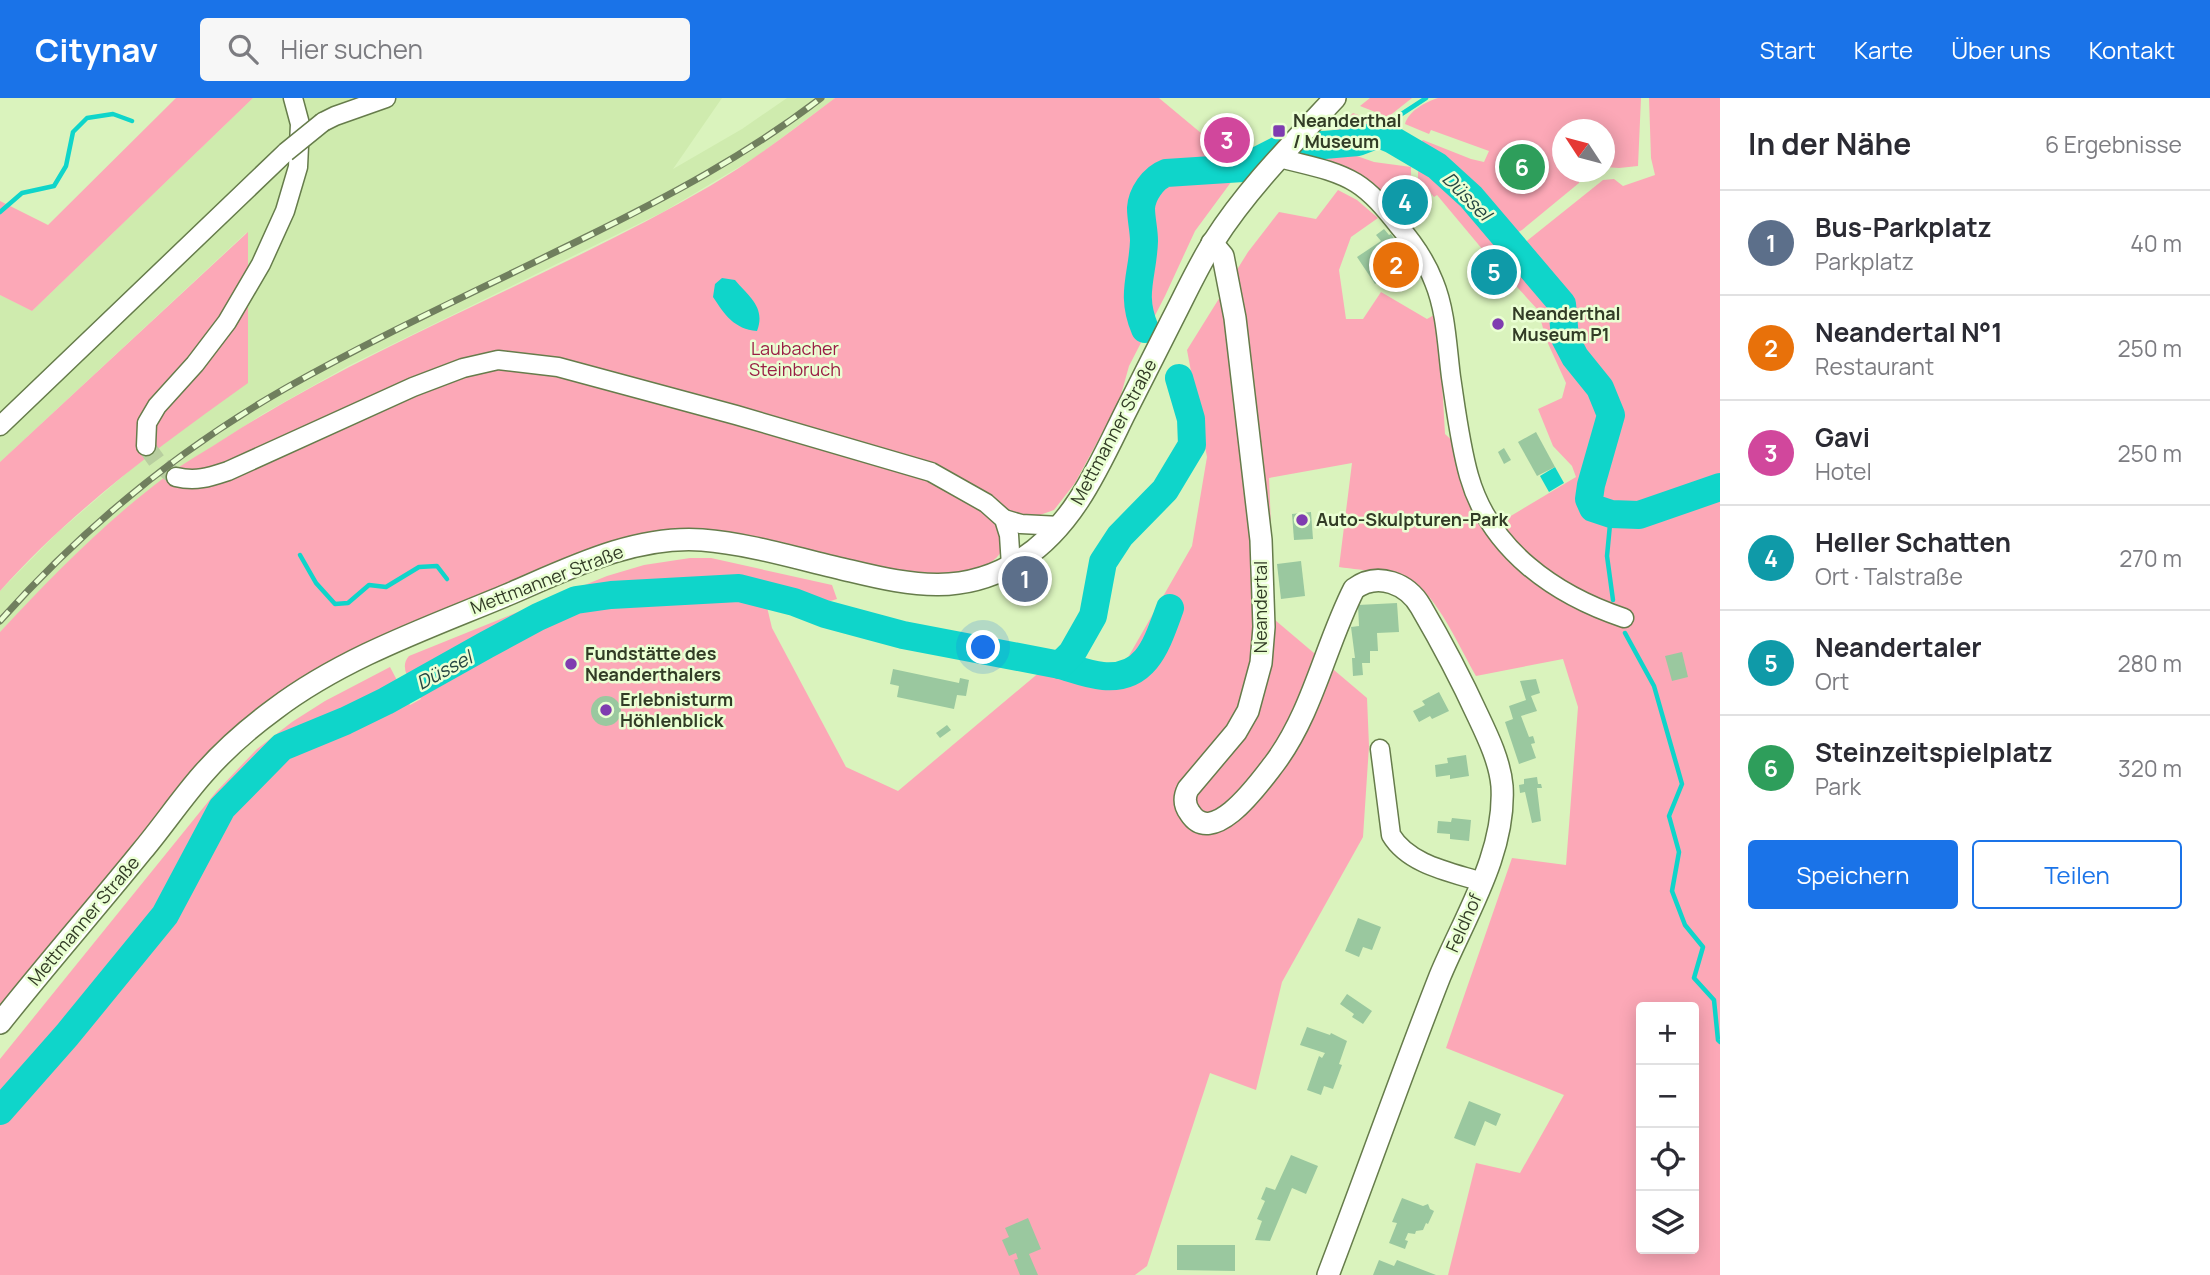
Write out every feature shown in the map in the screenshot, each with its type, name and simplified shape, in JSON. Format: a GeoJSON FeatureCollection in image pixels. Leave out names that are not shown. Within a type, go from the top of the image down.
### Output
{"type":"FeatureCollection","features":[{"type":"Feature","properties":{"kind":"main road","name":"Mettmanner Straße"},"geometry":{"type":"LineString","coordinates":[[0,1023],[202,775],[241,736],[279,706],[315,683],[385,646],[579,564],[621,550],[662,541],[699,540],[731,544],[876,578],[918,585],[955,584],[984,577],[1011,566],[1037,548],[1060,526],[1090,482],[1212,243],[1247,196],[1335,98]]}},
{"type":"Feature","properties":{"kind":"main road","name":"Neandertal"},"geometry":{"type":"LineString","coordinates":[[1212,243],[1223,256],[1235,318],[1261,540],[1264,627],[1261,663],[1248,711],[1236,732],[1197,777],[1185,796],[1185,804],[1193,817],[1206,824],[1223,820],[1275,762],[1307,706],[1354,589],[1371,580],[1395,584]]}},
{"type":"Feature","properties":{"kind":"main road","name":"Feldhof"},"geometry":{"type":"LineString","coordinates":[[1328,1275],[1441,976],[1482,882],[1501,819],[1502,784],[1493,748],[1445,649],[1417,600],[1395,584]]}},
{"type":"Feature","properties":{"kind":"lane"},"geometry":{"type":"LineString","coordinates":[[146,446],[147,423],[157,406],[195,364],[227,322],[261,264],[285,211],[298,167],[300,124],[293,98]]}},
{"type":"Feature","properties":{"kind":"lane"},"geometry":{"type":"LineString","coordinates":[[0,426],[286,152],[323,122],[386,98]]}},
{"type":"Feature","properties":{"kind":"lane"},"geometry":{"type":"LineString","coordinates":[[1282,156],[1321,168],[1355,183],[1370,194],[1404,232],[1427,269],[1438,294],[1458,426],[1470,479],[1485,513],[1512,550],[1536,574],[1568,595],[1624,618]]}},
{"type":"Feature","properties":{"kind":"lane"},"geometry":{"type":"LineString","coordinates":[[176,477],[202,480],[228,471],[413,387],[463,368],[498,360],[558,367],[902,462],[931,472],[964,489],[1004,519],[1021,524],[1060,526]]}},
{"type":"Feature","properties":{"kind":"lane"},"geometry":{"type":"LineString","coordinates":[[1004,519],[1009,535],[1011,566]]}},
{"type":"Feature","properties":{"kind":"lane"},"geometry":{"type":"LineString","coordinates":[[1380,749],[1391,835],[1398,846],[1412,856],[1445,871],[1482,882]]}},
{"type":"Feature","properties":{"kind":"shaded area"},"geometry":{"type":"Polygon","coordinates":[[[253,98],[722,98],[673,169],[742,129],[787,98],[835,98],[756,157],[663,212],[348,366],[263,414],[167,476],[114,519],[0,632],[0,591],[56,534],[136,465],[178,433],[247,232],[0,462],[0,295],[32,311],[253,98]]]}},
{"type":"Feature","properties":{"kind":"green space"},"geometry":{"type":"Polygon","coordinates":[[[176,98],[253,98],[32,311],[0,295],[0,201],[48,225],[176,98]]]}},
{"type":"Feature","properties":{"kind":"green space","name":"Laubacher Steinbruch"},"geometry":{"type":"Polygon","coordinates":[[[835,98],[1159,98],[1231,158],[1237,174],[1195,231],[1129,366],[1119,402],[1075,483],[1054,510],[1037,516],[1018,515],[997,503],[1004,533],[1000,553],[992,562],[980,568],[951,573],[912,574],[661,535],[275,700],[0,1014],[0,632],[100,531],[143,494],[188,461],[345,369],[590,250],[710,186],[758,155],[835,98]]]}},
{"type":"Feature","properties":{"kind":"green space"},"geometry":{"type":"Polygon","coordinates":[[[1370,98],[1412,98],[1388,117],[1360,106],[1370,98]]]}},
{"type":"Feature","properties":{"kind":"green space"},"geometry":{"type":"Polygon","coordinates":[[[1438,98],[1641,98],[1638,166],[1615,168],[1615,119],[1552,119],[1552,182],[1579,183],[1513,235],[1462,178],[1441,160],[1417,150],[1418,144],[1423,140],[1484,162],[1489,151],[1431,130],[1429,134],[1405,124],[1410,115],[1438,98]]]}},
{"type":"Feature","properties":{"kind":"green space"},"geometry":{"type":"Polygon","coordinates":[[[1649,98],[1720,98],[1720,1275],[1448,1275],[1476,1163],[1520,1173],[1564,1095],[1446,1048],[1512,858],[1566,865],[1578,707],[1563,659],[1476,676],[1443,616],[1419,587],[1391,575],[1339,567],[1352,463],[1269,478],[1275,620],[1367,698],[1369,746],[1363,837],[1282,982],[1256,1090],[1210,1073],[1147,1266],[1135,1275],[0,1275],[0,1059],[216,792],[257,749],[292,722],[325,701],[390,667],[410,705],[421,699],[406,672],[409,656],[607,576],[644,565],[690,558],[711,558],[832,585],[837,599],[797,611],[766,603],[772,628],[846,767],[898,791],[1041,671],[1115,680],[1192,546],[1207,457],[1187,350],[1248,252],[1279,212],[1316,219],[1338,190],[1357,200],[1378,218],[1351,237],[1339,270],[1346,319],[1363,319],[1381,292],[1427,319],[1434,315],[1440,346],[1445,434],[1456,444],[1499,523],[1576,477],[1572,466],[1553,446],[1538,409],[1562,398],[1566,383],[1546,339],[1538,310],[1496,264],[1508,254],[1521,268],[1532,254],[1523,244],[1600,182],[1615,182],[1615,180],[1623,186],[1655,175],[1651,158],[1649,98]]]}},
{"type":"Feature","properties":{"kind":"green space"},"geometry":{"type":"Polygon","coordinates":[[[1353,113],[1380,123],[1363,133],[1329,137],[1353,113]]]}},
{"type":"Feature","properties":{"kind":"green space"},"geometry":{"type":"Polygon","coordinates":[[[1330,153],[1354,155],[1374,162],[1411,167],[1411,190],[1406,193],[1415,212],[1408,217],[1399,215],[1310,157],[1330,153]]]}},
{"type":"Feature","properties":{"kind":"green space"},"geometry":{"type":"Polygon","coordinates":[[[1418,168],[1430,171],[1452,190],[1501,244],[1488,256],[1437,195],[1434,197],[1422,183],[1418,185],[1418,168]]]}},
{"type":"Feature","properties":{"kind":"green space"},"geometry":{"type":"Polygon","coordinates":[[[248,232],[248,383],[150,455],[87,506],[0,591],[0,462],[248,232]]]}},
{"type":"Feature","properties":{"kind":"water"},"geometry":{"type":"Polygon","coordinates":[[[722,278],[735,280],[755,303],[759,315],[757,331],[736,324],[713,297],[715,284],[722,278]]]}},
{"type":"Feature","properties":{"kind":"water"},"geometry":{"type":"Polygon","coordinates":[[[1555,467],[1564,483],[1549,492],[1540,476],[1555,467]]]}},
{"type":"Feature","properties":{"kind":"building"},"geometry":{"type":"Polygon","coordinates":[[[1232,114],[1249,126],[1229,152],[1212,140],[1232,114]]]}},
{"type":"Feature","properties":{"kind":"building"},"geometry":{"type":"Polygon","coordinates":[[[1384,229],[1391,234],[1420,277],[1398,291],[1388,275],[1375,284],[1357,257],[1381,241],[1376,235],[1384,229]]]}},
{"type":"Feature","properties":{"kind":"building"},"geometry":{"type":"Polygon","coordinates":[[[1536,432],[1555,467],[1537,476],[1518,442],[1536,432]]]}},
{"type":"Feature","properties":{"kind":"building"},"geometry":{"type":"Polygon","coordinates":[[[1504,448],[1511,460],[1504,464],[1498,452],[1504,448]]]}},
{"type":"Feature","properties":{"kind":"building"},"geometry":{"type":"Polygon","coordinates":[[[1311,512],[1313,539],[1294,540],[1292,514],[1311,512]]]}},
{"type":"Feature","properties":{"kind":"building"},"geometry":{"type":"Polygon","coordinates":[[[1301,561],[1305,596],[1281,599],[1277,564],[1301,561]]]}},
{"type":"Feature","properties":{"kind":"building"},"geometry":{"type":"Polygon","coordinates":[[[1397,603],[1399,632],[1377,633],[1378,651],[1370,651],[1370,663],[1362,663],[1363,675],[1353,676],[1352,658],[1355,658],[1351,627],[1359,626],[1358,605],[1397,603]]]}},
{"type":"Feature","properties":{"kind":"building"},"geometry":{"type":"Polygon","coordinates":[[[1682,652],[1688,677],[1672,681],[1665,656],[1682,652]]]}},
{"type":"Feature","properties":{"kind":"building"},"geometry":{"type":"Polygon","coordinates":[[[893,669],[959,683],[960,678],[969,680],[966,696],[957,695],[954,709],[897,697],[899,686],[890,684],[893,669]]]}},
{"type":"Feature","properties":{"kind":"building"},"geometry":{"type":"Polygon","coordinates":[[[1536,679],[1540,693],[1531,696],[1537,711],[1521,716],[1529,737],[1533,736],[1535,743],[1531,744],[1536,758],[1519,764],[1505,722],[1513,719],[1509,706],[1526,700],[1520,681],[1536,679]]]}},
{"type":"Feature","properties":{"kind":"building"},"geometry":{"type":"Polygon","coordinates":[[[1439,692],[1449,711],[1419,722],[1413,711],[1425,705],[1422,701],[1439,692]]]}},
{"type":"Feature","properties":{"kind":"building","name":"Erlebnisturm Höhlenblick"},"geometry":{"type":"Polygon","coordinates":[[[606,696],[617,700],[621,711],[617,722],[606,726],[595,722],[591,711],[595,700],[606,696]]]}},
{"type":"Feature","properties":{"kind":"building"},"geometry":{"type":"Polygon","coordinates":[[[947,725],[951,730],[940,738],[936,733],[947,725]]]}},
{"type":"Feature","properties":{"kind":"building"},"geometry":{"type":"Polygon","coordinates":[[[1466,755],[1469,776],[1450,779],[1450,775],[1436,777],[1435,765],[1448,763],[1447,758],[1466,755]]]}},
{"type":"Feature","properties":{"kind":"building"},"geometry":{"type":"Polygon","coordinates":[[[1537,777],[1542,788],[1537,788],[1541,821],[1532,823],[1525,792],[1520,793],[1519,785],[1524,784],[1524,779],[1537,777]]]}},
{"type":"Feature","properties":{"kind":"building"},"geometry":{"type":"Polygon","coordinates":[[[1452,818],[1471,820],[1469,841],[1450,839],[1450,834],[1437,833],[1438,821],[1451,822],[1452,818]]]}},
{"type":"Feature","properties":{"kind":"building"},"geometry":{"type":"Polygon","coordinates":[[[1358,918],[1381,927],[1372,950],[1363,947],[1359,957],[1345,951],[1358,918]]]}},
{"type":"Feature","properties":{"kind":"building"},"geometry":{"type":"Polygon","coordinates":[[[1347,994],[1372,1011],[1363,1024],[1340,1004],[1347,994]]]}},
{"type":"Feature","properties":{"kind":"building"},"geometry":{"type":"Polygon","coordinates":[[[1307,1027],[1330,1035],[1331,1033],[1347,1041],[1333,1089],[1324,1086],[1321,1095],[1307,1090],[1319,1056],[1322,1058],[1325,1053],[1300,1045],[1307,1027]]]}},
{"type":"Feature","properties":{"kind":"building"},"geometry":{"type":"Polygon","coordinates":[[[1469,1101],[1501,1114],[1496,1126],[1485,1121],[1475,1146],[1454,1138],[1469,1101]]]}},
{"type":"Feature","properties":{"kind":"building"},"geometry":{"type":"Polygon","coordinates":[[[1291,1155],[1318,1166],[1306,1194],[1292,1188],[1270,1241],[1255,1240],[1262,1221],[1257,1219],[1265,1201],[1261,1199],[1266,1187],[1275,1190],[1291,1155]]]}},
{"type":"Feature","properties":{"kind":"building"},"geometry":{"type":"Polygon","coordinates":[[[1402,1198],[1423,1206],[1428,1204],[1434,1211],[1423,1230],[1416,1231],[1415,1234],[1408,1233],[1405,1249],[1389,1243],[1397,1223],[1392,1222],[1402,1198]]]}},
{"type":"Feature","properties":{"kind":"building"},"geometry":{"type":"Polygon","coordinates":[[[1028,1218],[1041,1249],[1029,1254],[1038,1275],[1020,1275],[1014,1260],[1018,1259],[1016,1253],[1009,1256],[1002,1240],[1009,1237],[1005,1228],[1028,1218]]]}},
{"type":"Feature","properties":{"kind":"building"},"geometry":{"type":"Polygon","coordinates":[[[1177,1245],[1235,1245],[1235,1271],[1177,1270],[1177,1245]]]}},
{"type":"Feature","properties":{"kind":"building"},"geometry":{"type":"Polygon","coordinates":[[[1379,1260],[1394,1266],[1397,1260],[1436,1275],[1373,1275],[1379,1260]]]}},
{"type":"Feature","properties":{"kind":"waterway"},"geometry":{"type":"LineString","coordinates":[[1379,134],[1397,117],[1426,98]]}},
{"type":"Feature","properties":{"kind":"waterway"},"geometry":{"type":"LineString","coordinates":[[0,212],[22,193],[54,186],[66,166],[73,132],[87,118],[113,114],[132,121]]}},
{"type":"Feature","properties":{"kind":"waterway","name":"Düssel"},"geometry":{"type":"LineString","coordinates":[[1145,329],[1138,305],[1144,241],[1141,208],[1146,192],[1157,179],[1166,173],[1243,168],[1294,144],[1358,142],[1379,134],[1437,166],[1471,197],[1562,304],[1565,338],[1575,357],[1600,388],[1611,415],[1591,485],[1589,499],[1593,508],[1611,514],[1639,515],[1720,487]]}},
{"type":"Feature","properties":{"kind":"waterway","name":"Düssel"},"geometry":{"type":"LineString","coordinates":[[0,1111],[67,1035],[165,915],[222,808],[282,747],[386,701],[538,617],[576,600],[611,595],[739,588],[903,635],[1060,665],[1072,653],[1093,616],[1103,562],[1120,536],[1165,490],[1192,445],[1191,419],[1179,378]]}},
{"type":"Feature","properties":{"kind":"waterway"},"geometry":{"type":"LineString","coordinates":[[1611,514],[1607,556],[1613,600]]}},
{"type":"Feature","properties":{"kind":"waterway"},"geometry":{"type":"LineString","coordinates":[[300,555],[316,583],[335,604],[348,603],[369,585],[386,587],[419,567],[437,566],[447,579]]}},
{"type":"Feature","properties":{"kind":"waterway","name":"Düssel"},"geometry":{"type":"LineString","coordinates":[[1060,665],[1103,676],[1118,676],[1130,672],[1148,657],[1155,646],[1170,608]]}},
{"type":"Feature","properties":{"kind":"waterway"},"geometry":{"type":"LineString","coordinates":[[1625,633],[1654,686],[1682,784],[1669,816],[1679,852],[1672,891],[1685,925],[1703,947],[1694,978],[1714,1000],[1720,1042]]}},
{"type":"Feature","properties":{"kind":"tunnel"},"geometry":{"type":"LineString","coordinates":[[146,446],[159,464],[176,477]]}},
{"type":"Feature","properties":{"kind":"railway"},"geometry":{"type":"LineString","coordinates":[[0,621],[31,587],[98,523],[170,464],[246,412],[360,348],[676,191],[735,157],[821,98]]}},
{"type":"Feature","properties":{"kind":"place","name":"Neanderthal / Museum"},"geometry":{"type":"Point","coordinates":[1279,131]}},
{"type":"Feature","properties":{"kind":"place","name":"Gavi"},"geometry":{"type":"Point","coordinates":[1227,140]}},
{"type":"Feature","properties":{"kind":"place","name":"Steinzeitspielplatz"},"geometry":{"type":"Point","coordinates":[1522,167]}},
{"type":"Feature","properties":{"kind":"place","name":"Heller Schatten"},"geometry":{"type":"Point","coordinates":[1405,202]}},
{"type":"Feature","properties":{"kind":"place","name":"Neandertal N°1"},"geometry":{"type":"Point","coordinates":[1396,265]}},
{"type":"Feature","properties":{"kind":"place","name":"Neandertaler"},"geometry":{"type":"Point","coordinates":[1494,272]}},
{"type":"Feature","properties":{"kind":"place","name":"Neanderthal Museum P1"},"geometry":{"type":"Point","coordinates":[1498,324]}},
{"type":"Feature","properties":{"kind":"place","name":"Auto-Skulpturen-Park"},"geometry":{"type":"Point","coordinates":[1302,520]}},
{"type":"Feature","properties":{"kind":"place","name":"Bus-Parkplatz"},"geometry":{"type":"Point","coordinates":[1025,579]}},
{"type":"Feature","properties":{"kind":"place","name":"Fundstätte des Neanderthalers"},"geometry":{"type":"Point","coordinates":[571,664]}},
{"type":"Feature","properties":{"kind":"place","name":"Erlebnisturm Höhlenblick"},"geometry":{"type":"Point","coordinates":[606,710]}}]}
